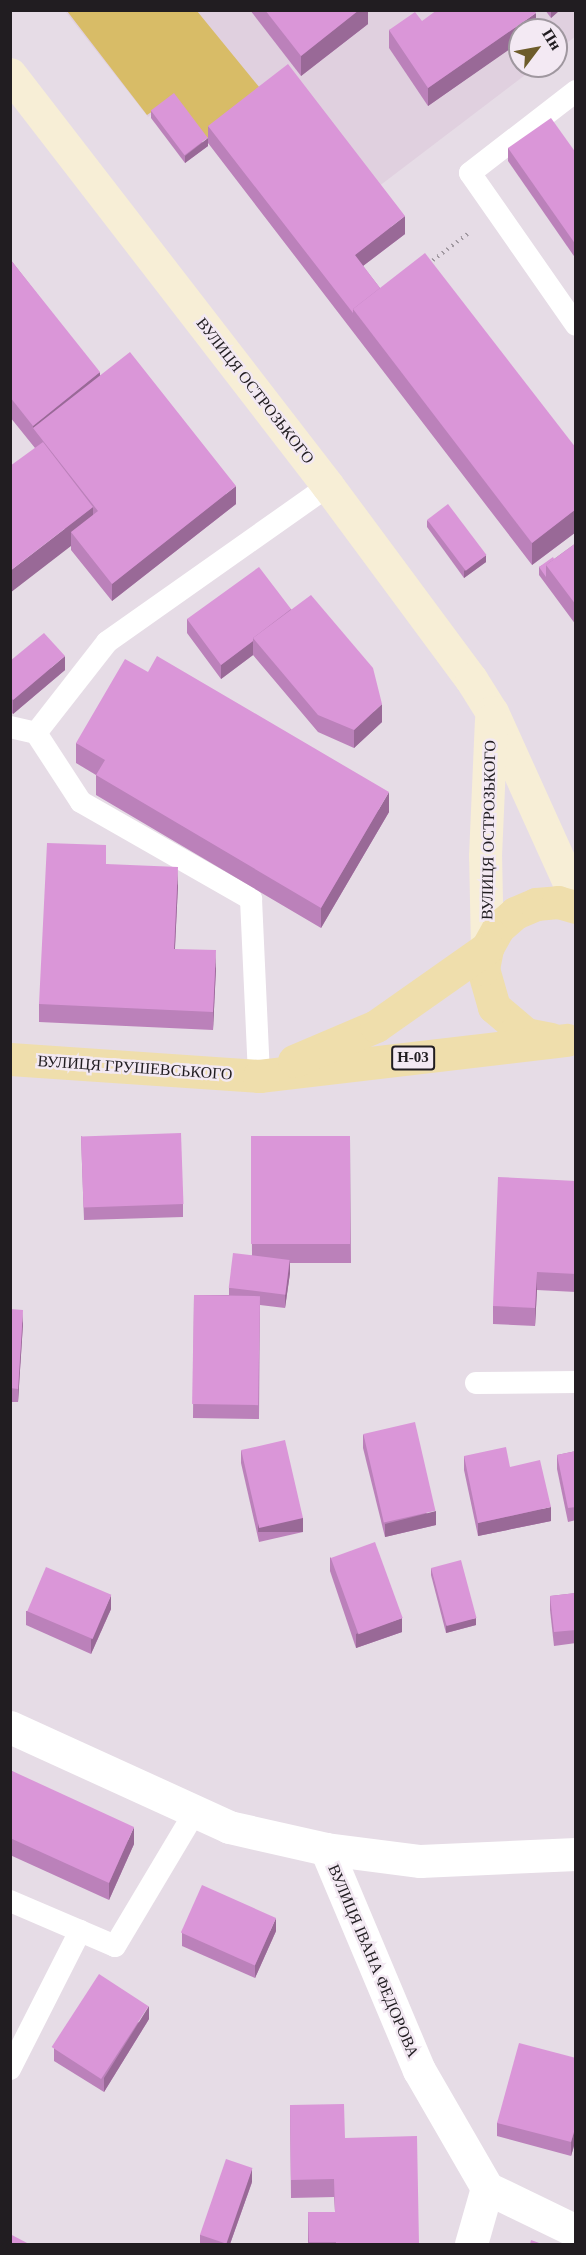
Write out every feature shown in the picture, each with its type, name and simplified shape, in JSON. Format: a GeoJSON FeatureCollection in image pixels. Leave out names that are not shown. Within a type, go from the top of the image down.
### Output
{"type":"FeatureCollection","features":[{"type":"Feature","properties":{"kind":"main road","name":"ВУЛИЦЯ ОСТРОЗЬКОГО"},"geometry":{"type":"LineString","coordinates":[[11,76],[328,486],[492,712],[576,898]]}},
{"type":"Feature","properties":{"kind":"main road","name":"ВУЛИЦЯ ОСТРОЗЬКОГО"},"geometry":{"type":"LineString","coordinates":[[487,948],[485,856],[492,712]]}},
{"type":"Feature","properties":{"kind":"main road","name":"Н-03"},"geometry":{"type":"LineString","coordinates":[[571,1038],[525,1034],[494,1008],[483,969],[487,948],[498,928],[515,913],[536,904],[558,902],[576,907]]}},
{"type":"Feature","properties":{"kind":"main road","name":"ВУЛИЦЯ ГРУШЕВСЬКОГО"},"geometry":{"type":"LineString","coordinates":[[259,1076],[376,1026],[487,948]]}},
{"type":"Feature","properties":{"kind":"main road","name":"ВУЛИЦЯ ГРУШЕВСЬКОГО"},"geometry":{"type":"LineString","coordinates":[[10,1059],[259,1076],[571,1038]]}},
{"type":"Feature","properties":{"kind":"street","name":"ВУЛИЦЯ ІВАНА ФЕДОРОВА"},"geometry":{"type":"LineString","coordinates":[[10,1727],[228,1827],[326,1849],[419,2070],[487,2188]]}},
{"type":"Feature","properties":{"kind":"street"},"geometry":{"type":"LineString","coordinates":[[326,1849],[420,1861],[576,1854]]}},
{"type":"Feature","properties":{"kind":"street"},"geometry":{"type":"LineString","coordinates":[[471,2244],[487,2188],[576,2231]]}},
{"type":"Feature","properties":{"kind":"lane"},"geometry":{"type":"LineString","coordinates":[[576,91],[470,173],[576,325]]}},
{"type":"Feature","properties":{"kind":"lane"},"geometry":{"type":"LineString","coordinates":[[36,733],[107,642],[328,486]]}},
{"type":"Feature","properties":{"kind":"lane"},"geometry":{"type":"LineString","coordinates":[[10,727],[36,733],[81,802],[251,899],[259,1076]]}},
{"type":"Feature","properties":{"kind":"lane"},"geometry":{"type":"LineString","coordinates":[[476,1383],[576,1382]]}},
{"type":"Feature","properties":{"kind":"lane"},"geometry":{"type":"LineString","coordinates":[[10,1901],[115,1946],[195,1812]]}},
{"type":"Feature","properties":{"kind":"lane"},"geometry":{"type":"LineString","coordinates":[[10,2069],[80,1931]]}},
{"type":"Feature","properties":{"kind":"path"},"geometry":{"type":"LineString","coordinates":[[424,267],[497,211]]}},
{"type":"Feature","properties":{"kind":"shaded area"},"geometry":{"type":"Polygon","coordinates":[[[65,11],[575,11],[576,36],[568,42],[568,18],[508,18],[508,78],[521,78],[374,190],[288,79],[207,142],[174,99],[148,117],[65,11]]]}},
{"type":"Feature","properties":{"kind":"shaded area"},"geometry":{"type":"Polygon","coordinates":[[[67,11],[197,11],[264,93],[206,139],[174,97],[147,115],[67,11]]]}},
{"type":"Feature","properties":{"kind":"building"},"geometry":{"type":"Polygon","coordinates":[[[265,10],[359,10],[301,56],[265,10]]]}},
{"type":"Feature","properties":{"kind":"building"},"geometry":{"type":"Polygon","coordinates":[[[437,10],[534,10],[536,13],[529,18],[508,18],[508,32],[428,88],[389,30],[415,12],[422,21],[437,10]]]}},
{"type":"Feature","properties":{"kind":"building"},"geometry":{"type":"Polygon","coordinates":[[[288,64],[405,216],[355,255],[380,288],[353,309],[353,313],[208,126],[288,64]]]}},
{"type":"Feature","properties":{"kind":"building"},"geometry":{"type":"Polygon","coordinates":[[[174,93],[208,138],[185,155],[151,110],[174,93]]]}},
{"type":"Feature","properties":{"kind":"building"},"geometry":{"type":"Polygon","coordinates":[[[551,118],[576,153],[576,245],[508,148],[551,118]]]}},
{"type":"Feature","properties":{"kind":"building"},"geometry":{"type":"Polygon","coordinates":[[[425,253],[576,448],[576,509],[532,543],[353,309],[425,253]]]}},
{"type":"Feature","properties":{"kind":"building"},"geometry":{"type":"Polygon","coordinates":[[[10,259],[100,372],[33,426],[10,397],[10,259]]]}},
{"type":"Feature","properties":{"kind":"building"},"geometry":{"type":"Polygon","coordinates":[[[130,352],[236,486],[112,584],[71,532],[98,511],[33,428],[130,352]]]}},
{"type":"Feature","properties":{"kind":"building"},"geometry":{"type":"Polygon","coordinates":[[[43,442],[93,507],[10,571],[10,466],[43,442]]]}},
{"type":"Feature","properties":{"kind":"building"},"geometry":{"type":"Polygon","coordinates":[[[448,504],[487,555],[466,571],[427,520],[448,504]]]}},
{"type":"Feature","properties":{"kind":"building"},"geometry":{"type":"Polygon","coordinates":[[[576,543],[576,605],[546,565],[576,543]]]}},
{"type":"Feature","properties":{"kind":"building"},"geometry":{"type":"Polygon","coordinates":[[[553,557],[554,559],[546,565],[546,577],[539,567],[553,557]]]}},
{"type":"Feature","properties":{"kind":"building"},"geometry":{"type":"Polygon","coordinates":[[[259,567],[291,609],[221,665],[187,619],[259,567]]]}},
{"type":"Feature","properties":{"kind":"building"},"geometry":{"type":"Polygon","coordinates":[[[311,595],[373,668],[382,704],[354,730],[318,715],[253,638],[311,595]]]}},
{"type":"Feature","properties":{"kind":"building"},"geometry":{"type":"Polygon","coordinates":[[[44,633],[65,656],[13,700],[10,697],[10,661],[44,633]]]}},
{"type":"Feature","properties":{"kind":"building"},"geometry":{"type":"Polygon","coordinates":[[[157,656],[389,792],[321,908],[96,775],[105,760],[76,743],[125,659],[148,672],[157,656]]]}},
{"type":"Feature","properties":{"kind":"building"},"geometry":{"type":"Polygon","coordinates":[[[47,843],[106,845],[106,864],[178,867],[174,949],[216,950],[213,1012],[39,1004],[47,843]]]}},
{"type":"Feature","properties":{"kind":"building"},"geometry":{"type":"Polygon","coordinates":[[[181,1133],[183,1204],[84,1207],[81,1136],[181,1133]]]}},
{"type":"Feature","properties":{"kind":"building"},"geometry":{"type":"Polygon","coordinates":[[[251,1136],[350,1136],[350,1244],[251,1244],[251,1136]]]}},
{"type":"Feature","properties":{"kind":"building"},"geometry":{"type":"Polygon","coordinates":[[[498,1177],[576,1181],[576,1274],[537,1272],[535,1308],[493,1306],[498,1177]]]}},
{"type":"Feature","properties":{"kind":"building"},"geometry":{"type":"Polygon","coordinates":[[[233,1253],[290,1260],[285,1295],[229,1288],[233,1253]]]}},
{"type":"Feature","properties":{"kind":"building"},"geometry":{"type":"Polygon","coordinates":[[[194,1295],[260,1296],[258,1405],[192,1404],[194,1295]]]}},
{"type":"Feature","properties":{"kind":"building"},"geometry":{"type":"Polygon","coordinates":[[[10,1309],[23,1310],[18,1389],[10,1388],[10,1309]]]}},
{"type":"Feature","properties":{"kind":"building"},"geometry":{"type":"Polygon","coordinates":[[[415,1422],[435,1511],[384,1523],[363,1434],[415,1422]]]}},
{"type":"Feature","properties":{"kind":"building"},"geometry":{"type":"Polygon","coordinates":[[[285,1440],[303,1518],[259,1528],[241,1450],[285,1440]]]}},
{"type":"Feature","properties":{"kind":"building"},"geometry":{"type":"Polygon","coordinates":[[[506,1447],[510,1467],[540,1460],[551,1507],[478,1523],[464,1456],[506,1447]]]}},
{"type":"Feature","properties":{"kind":"building"},"geometry":{"type":"Polygon","coordinates":[[[576,1451],[576,1507],[568,1508],[557,1455],[576,1451]]]}},
{"type":"Feature","properties":{"kind":"building"},"geometry":{"type":"Polygon","coordinates":[[[375,1542],[403,1618],[359,1634],[331,1558],[375,1542]]]}},
{"type":"Feature","properties":{"kind":"building"},"geometry":{"type":"Polygon","coordinates":[[[461,1560],[477,1618],[447,1626],[431,1568],[461,1560]]]}},
{"type":"Feature","properties":{"kind":"building"},"geometry":{"type":"Polygon","coordinates":[[[46,1567],[111,1595],[93,1639],[27,1611],[46,1567]]]}},
{"type":"Feature","properties":{"kind":"building"},"geometry":{"type":"Polygon","coordinates":[[[576,1593],[576,1630],[554,1632],[550,1596],[576,1593]]]}},
{"type":"Feature","properties":{"kind":"building"},"geometry":{"type":"Polygon","coordinates":[[[10,1770],[134,1827],[109,1883],[10,1838],[10,1770]]]}},
{"type":"Feature","properties":{"kind":"building"},"geometry":{"type":"Polygon","coordinates":[[[202,1885],[276,1918],[255,1965],[181,1933],[202,1885]]]}},
{"type":"Feature","properties":{"kind":"building"},"geometry":{"type":"Polygon","coordinates":[[[99,1974],[148,2006],[101,2079],[52,2047],[99,1974]]]}},
{"type":"Feature","properties":{"kind":"building"},"geometry":{"type":"Polygon","coordinates":[[[519,2043],[576,2058],[576,2125],[571,2142],[497,2123],[519,2043]]]}},
{"type":"Feature","properties":{"kind":"building"},"geometry":{"type":"Polygon","coordinates":[[[344,2104],[345,2138],[417,2136],[419,2244],[309,2242],[308,2212],[335,2212],[334,2179],[291,2180],[290,2105],[344,2104]]]}},
{"type":"Feature","properties":{"kind":"building"},"geometry":{"type":"Polygon","coordinates":[[[226,2159],[252,2168],[226,2244],[200,2235],[226,2159]]]}},
{"type":"Feature","properties":{"kind":"building"},"geometry":{"type":"Polygon","coordinates":[[[10,2234],[29,2244],[10,2244],[10,2234]]]}},
{"type":"Feature","properties":{"kind":"building"},"geometry":{"type":"Polygon","coordinates":[[[531,2240],[542,2244],[530,2244],[531,2240]]]}}]}
